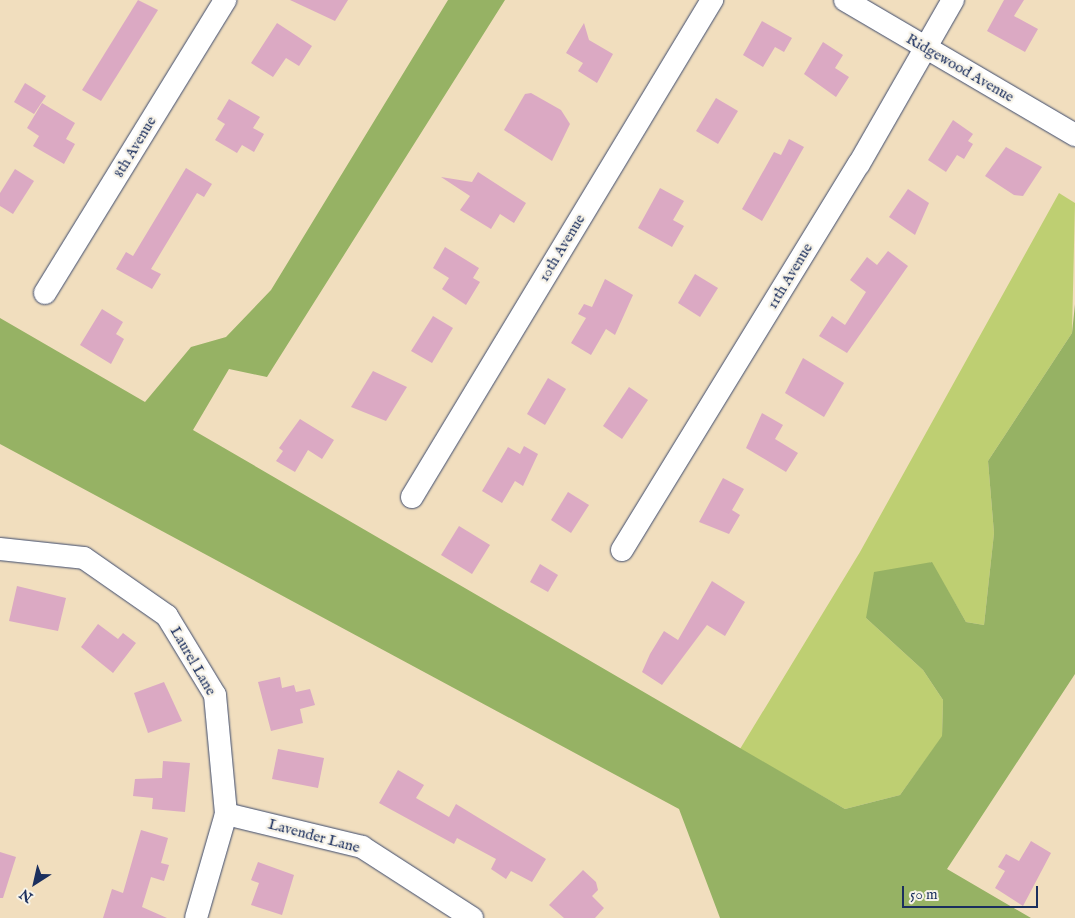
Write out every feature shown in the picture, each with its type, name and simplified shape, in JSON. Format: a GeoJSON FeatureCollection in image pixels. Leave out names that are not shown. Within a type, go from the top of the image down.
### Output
{"type":"FeatureCollection","features":[{"type":"Feature","properties":{"kind":"street","name":"8th Avenue"},"geometry":{"type":"LineString","coordinates":[[46,293],[225,0]]}},
{"type":"Feature","properties":{"kind":"street","name":"10th Avenue"},"geometry":{"type":"LineString","coordinates":[[412,497],[712,0]]}},
{"type":"Feature","properties":{"kind":"street","name":"Ridgewood Avenue"},"geometry":{"type":"LineString","coordinates":[[845,0],[923,48],[1075,134]]}},
{"type":"Feature","properties":{"kind":"street","name":"11th Avenue"},"geometry":{"type":"LineString","coordinates":[[622,550],[859,164],[923,48],[953,0]]}},
{"type":"Feature","properties":{"kind":"street","name":"Laurel Lane"},"geometry":{"type":"LineString","coordinates":[[0,549],[84,558],[167,616],[215,695],[226,814],[196,918]]}},
{"type":"Feature","properties":{"kind":"street","name":"Lavender Lane"},"geometry":{"type":"LineString","coordinates":[[226,814],[362,847],[472,918]]}},
{"type":"Feature","properties":{"kind":"green space"},"geometry":{"type":"Polygon","coordinates":[[[448,0],[505,0],[267,377],[229,369],[193,430],[845,809],[900,795],[942,736],[943,700],[923,670],[866,618],[874,572],[932,562],[966,622],[984,625],[994,533],[988,461],[1072,333],[1075,304],[1075,674],[947,869],[1031,918],[720,918],[679,809],[0,444],[0,318],[145,402],[191,347],[226,337],[271,290],[448,0]]]}},
{"type":"Feature","properties":{"kind":"green space"},"geometry":{"type":"Polygon","coordinates":[[[1059,193],[1075,203],[1072,333],[988,461],[994,533],[984,625],[966,622],[931,562],[866,618],[923,670],[943,700],[942,737],[900,795],[845,809],[740,749],[860,552],[1059,193]]]}},
{"type":"Feature","properties":{"kind":"building"},"geometry":{"type":"Polygon","coordinates":[[[138,0],[158,10],[101,101],[82,90],[138,0]]]}},
{"type":"Feature","properties":{"kind":"building"},"geometry":{"type":"Polygon","coordinates":[[[290,0],[348,0],[335,21],[290,0]]]}},
{"type":"Feature","properties":{"kind":"building"},"geometry":{"type":"Polygon","coordinates":[[[1004,0],[1024,0],[1014,16],[1038,29],[1025,52],[987,31],[1004,0]]]}},
{"type":"Feature","properties":{"kind":"building"},"geometry":{"type":"Polygon","coordinates":[[[762,21],[792,38],[784,52],[775,47],[763,67],[743,55],[762,21]]]}},
{"type":"Feature","properties":{"kind":"building"},"geometry":{"type":"Polygon","coordinates":[[[277,23],[312,46],[299,66],[286,58],[273,77],[251,63],[277,23]]]}},
{"type":"Feature","properties":{"kind":"building"},"geometry":{"type":"Polygon","coordinates":[[[584,23],[589,40],[613,54],[597,83],[578,71],[583,63],[566,53],[584,23]]]}},
{"type":"Feature","properties":{"kind":"building"},"geometry":{"type":"Polygon","coordinates":[[[823,42],[843,55],[835,68],[849,77],[836,97],[804,74],[823,42]]]}},
{"type":"Feature","properties":{"kind":"building"},"geometry":{"type":"Polygon","coordinates":[[[25,83],[46,96],[34,114],[14,102],[25,83]]]}},
{"type":"Feature","properties":{"kind":"building"},"geometry":{"type":"Polygon","coordinates":[[[531,93],[561,110],[570,124],[552,161],[504,130],[525,94],[531,93]]]}},
{"type":"Feature","properties":{"kind":"building"},"geometry":{"type":"Polygon","coordinates":[[[716,98],[738,111],[718,144],[696,131],[716,98]]]}},
{"type":"Feature","properties":{"kind":"building"},"geometry":{"type":"Polygon","coordinates":[[[229,99],[260,117],[253,128],[264,134],[254,152],[242,145],[237,153],[215,140],[225,124],[217,119],[229,99]]]}},
{"type":"Feature","properties":{"kind":"building"},"geometry":{"type":"Polygon","coordinates":[[[42,103],[75,123],[66,139],[75,144],[64,164],[33,146],[39,136],[27,128],[42,103]]]}},
{"type":"Feature","properties":{"kind":"building"},"geometry":{"type":"Polygon","coordinates":[[[953,120],[973,134],[968,141],[973,144],[964,159],[957,155],[946,172],[928,160],[953,120]]]}},
{"type":"Feature","properties":{"kind":"building"},"geometry":{"type":"Polygon","coordinates":[[[789,139],[804,147],[762,221],[742,209],[774,152],[781,155],[789,139]]]}},
{"type":"Feature","properties":{"kind":"building"},"geometry":{"type":"Polygon","coordinates":[[[1006,147],[1042,167],[1023,196],[1014,195],[985,176],[1006,147]]]}},
{"type":"Feature","properties":{"kind":"building"},"geometry":{"type":"Polygon","coordinates":[[[186,168],[212,184],[204,197],[197,193],[151,269],[161,274],[152,289],[116,269],[126,252],[133,256],[186,168]]]}},
{"type":"Feature","properties":{"kind":"building"},"geometry":{"type":"Polygon","coordinates":[[[15,169],[34,181],[13,214],[0,206],[0,193],[15,169]]]}},
{"type":"Feature","properties":{"kind":"building"},"geometry":{"type":"Polygon","coordinates":[[[478,172],[526,203],[514,223],[500,214],[491,229],[460,210],[470,196],[441,177],[472,182],[478,172]]]}},
{"type":"Feature","properties":{"kind":"building"},"geometry":{"type":"Polygon","coordinates":[[[660,188],[684,201],[673,220],[684,226],[672,247],[638,228],[660,188]]]}},
{"type":"Feature","properties":{"kind":"building"},"geometry":{"type":"Polygon","coordinates":[[[908,189],[929,203],[915,235],[889,217],[908,189]]]}},
{"type":"Feature","properties":{"kind":"building"},"geometry":{"type":"Polygon","coordinates":[[[445,247],[479,268],[473,278],[480,282],[466,305],[442,289],[449,278],[433,268],[445,247]]]}},
{"type":"Feature","properties":{"kind":"building"},"geometry":{"type":"Polygon","coordinates":[[[888,251],[908,266],[847,353],[819,336],[832,316],[845,325],[866,292],[850,280],[867,257],[877,265],[888,251]]]}},
{"type":"Feature","properties":{"kind":"building"},"geometry":{"type":"Polygon","coordinates":[[[695,274],[718,288],[700,317],[678,303],[695,274]]]}},
{"type":"Feature","properties":{"kind":"building"},"geometry":{"type":"Polygon","coordinates":[[[605,279],[633,295],[615,335],[606,329],[591,355],[571,343],[586,318],[578,314],[584,304],[592,307],[605,279]]]}},
{"type":"Feature","properties":{"kind":"building"},"geometry":{"type":"Polygon","coordinates":[[[102,309],[123,322],[116,334],[124,339],[111,364],[80,345],[102,309]]]}},
{"type":"Feature","properties":{"kind":"building"},"geometry":{"type":"Polygon","coordinates":[[[433,316],[453,328],[432,363],[411,351],[433,316]]]}},
{"type":"Feature","properties":{"kind":"building"},"geometry":{"type":"Polygon","coordinates":[[[803,358],[844,383],[824,417],[785,393],[803,358]]]}},
{"type":"Feature","properties":{"kind":"building"},"geometry":{"type":"Polygon","coordinates":[[[373,371],[407,387],[386,421],[351,407],[373,371]]]}},
{"type":"Feature","properties":{"kind":"building"},"geometry":{"type":"Polygon","coordinates":[[[548,378],[566,389],[545,425],[527,414],[548,378]]]}},
{"type":"Feature","properties":{"kind":"building"},"geometry":{"type":"Polygon","coordinates":[[[629,387],[648,400],[622,439],[603,426],[629,387]]]}},
{"type":"Feature","properties":{"kind":"building"},"geometry":{"type":"Polygon","coordinates":[[[762,413],[783,425],[775,439],[798,453],[786,472],[746,448],[762,413]]]}},
{"type":"Feature","properties":{"kind":"building"},"geometry":{"type":"Polygon","coordinates":[[[300,419],[334,440],[322,459],[308,450],[295,472],[276,461],[283,451],[279,448],[300,419]]]}},
{"type":"Feature","properties":{"kind":"building"},"geometry":{"type":"Polygon","coordinates":[[[524,446],[538,454],[523,486],[515,481],[502,503],[482,491],[508,447],[520,454],[524,446]]]}},
{"type":"Feature","properties":{"kind":"building"},"geometry":{"type":"Polygon","coordinates":[[[723,478],[744,489],[732,510],[740,515],[729,534],[699,522],[723,478]]]}},
{"type":"Feature","properties":{"kind":"building"},"geometry":{"type":"Polygon","coordinates":[[[568,492],[589,505],[571,533],[551,520],[568,492]]]}},
{"type":"Feature","properties":{"kind":"building"},"geometry":{"type":"Polygon","coordinates":[[[459,526],[490,545],[472,574],[441,555],[459,526]]]}},
{"type":"Feature","properties":{"kind":"building"},"geometry":{"type":"Polygon","coordinates":[[[540,564],[558,575],[548,592],[530,582],[540,564]]]}},
{"type":"Feature","properties":{"kind":"building"},"geometry":{"type":"Polygon","coordinates":[[[712,581],[745,602],[725,636],[707,625],[662,685],[642,672],[650,654],[664,631],[678,640],[712,581]]]}},
{"type":"Feature","properties":{"kind":"building"},"geometry":{"type":"Polygon","coordinates":[[[17,586],[66,598],[58,631],[9,621],[17,586]]]}},
{"type":"Feature","properties":{"kind":"building"},"geometry":{"type":"Polygon","coordinates":[[[98,624],[118,639],[123,633],[136,643],[113,673],[81,647],[98,624]]]}},
{"type":"Feature","properties":{"kind":"building"},"geometry":{"type":"Polygon","coordinates":[[[280,677],[282,688],[294,685],[296,692],[310,689],[315,705],[300,709],[303,723],[271,731],[258,682],[280,677]]]}},
{"type":"Feature","properties":{"kind":"building"},"geometry":{"type":"Polygon","coordinates":[[[164,682],[182,721],[148,733],[134,693],[164,682]]]}},
{"type":"Feature","properties":{"kind":"building"},"geometry":{"type":"Polygon","coordinates":[[[278,749],[324,758],[318,788],[272,779],[278,749]]]}},
{"type":"Feature","properties":{"kind":"building"},"geometry":{"type":"Polygon","coordinates":[[[163,761],[190,763],[185,812],[152,809],[153,798],[133,796],[135,779],[162,778],[163,761]]]}},
{"type":"Feature","properties":{"kind":"building"},"geometry":{"type":"Polygon","coordinates":[[[398,770],[424,785],[416,798],[449,817],[456,804],[546,859],[532,882],[511,871],[506,879],[491,869],[496,859],[457,838],[454,844],[379,803],[398,770]]]}},
{"type":"Feature","properties":{"kind":"building"},"geometry":{"type":"Polygon","coordinates":[[[141,830],[168,838],[161,863],[169,865],[164,881],[151,877],[142,907],[167,918],[103,918],[112,889],[123,893],[141,830]]]}},
{"type":"Feature","properties":{"kind":"building"},"geometry":{"type":"Polygon","coordinates":[[[1031,841],[1051,853],[1023,906],[995,888],[1005,871],[998,867],[1006,854],[1019,861],[1031,841]]]}},
{"type":"Feature","properties":{"kind":"building"},"geometry":{"type":"Polygon","coordinates":[[[0,852],[16,857],[3,898],[0,898],[0,852]]]}},
{"type":"Feature","properties":{"kind":"building"},"geometry":{"type":"Polygon","coordinates":[[[258,862],[294,875],[282,915],[251,905],[259,883],[251,880],[258,862]]]}},
{"type":"Feature","properties":{"kind":"building"},"geometry":{"type":"Polygon","coordinates":[[[583,870],[596,882],[598,890],[592,896],[604,908],[595,918],[564,918],[549,905],[583,870]]]}}]}
